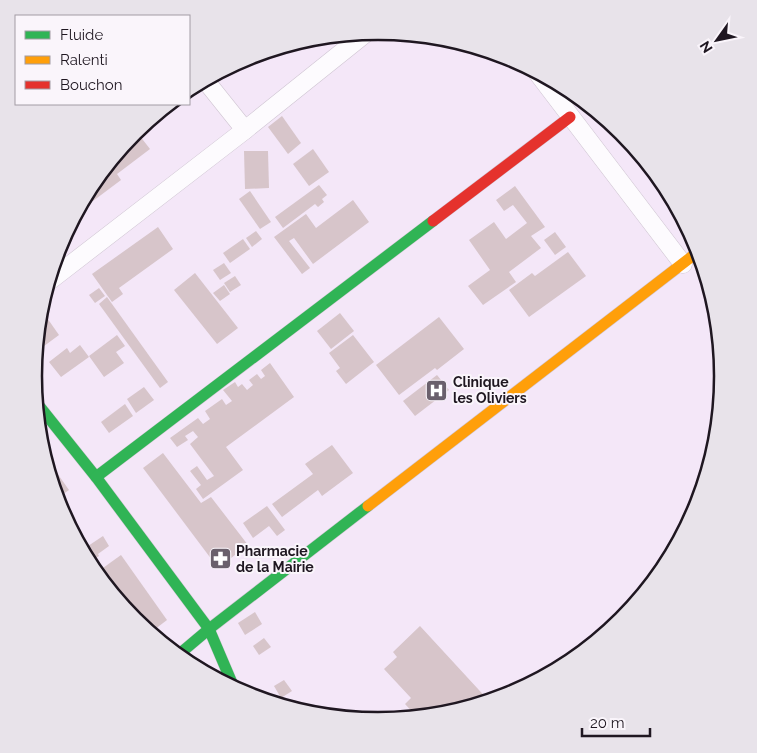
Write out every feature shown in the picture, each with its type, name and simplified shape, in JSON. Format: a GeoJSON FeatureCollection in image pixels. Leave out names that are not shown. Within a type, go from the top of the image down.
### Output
{"type":"FeatureCollection","features":[{"type":"Feature","properties":{"kind":"street"},"geometry":{"type":"LineString","coordinates":[[58,274],[245,130],[355,41]]}},
{"type":"Feature","properties":{"kind":"street"},"geometry":{"type":"LineString","coordinates":[[546,84],[683,264]]}},
{"type":"Feature","properties":{"kind":"street"},"geometry":{"type":"LineString","coordinates":[[209,85],[245,130]]}},
{"type":"Feature","properties":{"kind":"street"},"geometry":{"type":"LineString","coordinates":[[96,478],[570,117]]}},
{"type":"Feature","properties":{"kind":"street"},"geometry":{"type":"LineString","coordinates":[[184,650],[692,257]]}},
{"type":"Feature","properties":{"kind":"street"},"geometry":{"type":"LineString","coordinates":[[44,412],[209,629],[230,678]]}},
{"type":"Feature","properties":{"kind":"building"},"geometry":{"type":"Polygon","coordinates":[[[282,116],[301,143],[288,154],[268,127],[282,116]]]}},
{"type":"Feature","properties":{"kind":"building"},"geometry":{"type":"Polygon","coordinates":[[[142,138],[150,149],[117,174],[121,180],[93,201],[112,172],[142,138]]]}},
{"type":"Feature","properties":{"kind":"building"},"geometry":{"type":"Polygon","coordinates":[[[313,149],[329,172],[309,186],[293,164],[313,149]]]}},
{"type":"Feature","properties":{"kind":"building"},"geometry":{"type":"Polygon","coordinates":[[[244,151],[268,151],[269,188],[245,189],[244,151]]]}},
{"type":"Feature","properties":{"kind":"building"},"geometry":{"type":"Polygon","coordinates":[[[319,185],[327,195],[322,199],[324,202],[318,207],[315,204],[283,228],[275,217],[319,185]]]}},
{"type":"Feature","properties":{"kind":"building"},"geometry":{"type":"Polygon","coordinates":[[[515,186],[545,227],[531,236],[541,248],[509,272],[516,282],[483,305],[468,286],[490,270],[469,240],[494,222],[506,239],[527,223],[513,205],[504,211],[496,200],[515,186]]]}},
{"type":"Feature","properties":{"kind":"building"},"geometry":{"type":"Polygon","coordinates":[[[250,191],[271,222],[260,229],[239,199],[250,191]]]}},
{"type":"Feature","properties":{"kind":"building"},"geometry":{"type":"Polygon","coordinates":[[[353,200],[369,222],[313,264],[294,238],[289,241],[310,268],[302,274],[274,237],[306,214],[316,228],[353,200]]]}},
{"type":"Feature","properties":{"kind":"building"},"geometry":{"type":"Polygon","coordinates":[[[158,227],[173,249],[119,288],[123,294],[112,302],[92,274],[158,227]]]}},
{"type":"Feature","properties":{"kind":"building"},"geometry":{"type":"Polygon","coordinates":[[[256,231],[262,239],[252,247],[246,238],[256,231]]]}},
{"type":"Feature","properties":{"kind":"building"},"geometry":{"type":"Polygon","coordinates":[[[555,232],[566,247],[555,255],[544,240],[555,232]]]}},
{"type":"Feature","properties":{"kind":"building"},"geometry":{"type":"Polygon","coordinates":[[[243,239],[250,249],[230,263],[223,253],[243,239]]]}},
{"type":"Feature","properties":{"kind":"building"},"geometry":{"type":"Polygon","coordinates":[[[568,252],[586,276],[529,317],[509,290],[532,273],[535,276],[568,252]]]}},
{"type":"Feature","properties":{"kind":"building"},"geometry":{"type":"Polygon","coordinates":[[[224,263],[231,273],[220,280],[213,270],[224,263]]]}},
{"type":"Feature","properties":{"kind":"building"},"geometry":{"type":"Polygon","coordinates":[[[195,273],[238,328],[217,344],[174,290],[195,273]]]}},
{"type":"Feature","properties":{"kind":"building"},"geometry":{"type":"Polygon","coordinates":[[[235,276],[241,285],[230,292],[224,283],[235,276]]]}},
{"type":"Feature","properties":{"kind":"building"},"geometry":{"type":"Polygon","coordinates":[[[224,285],[230,294],[220,301],[213,293],[224,285]]]}},
{"type":"Feature","properties":{"kind":"building"},"geometry":{"type":"Polygon","coordinates":[[[99,288],[105,296],[95,303],[89,295],[99,288]]]}},
{"type":"Feature","properties":{"kind":"building"},"geometry":{"type":"Polygon","coordinates":[[[107,297],[168,382],[160,388],[99,304],[107,297]]]}},
{"type":"Feature","properties":{"kind":"building"},"geometry":{"type":"Polygon","coordinates":[[[340,313],[354,331],[331,349],[317,331],[340,313]]]}},
{"type":"Feature","properties":{"kind":"building"},"geometry":{"type":"Polygon","coordinates":[[[439,317],[464,349],[437,370],[435,368],[399,395],[376,365],[439,317]]]}},
{"type":"Feature","properties":{"kind":"building"},"geometry":{"type":"Polygon","coordinates":[[[47,318],[59,335],[44,346],[47,318]]]}},
{"type":"Feature","properties":{"kind":"building"},"geometry":{"type":"Polygon","coordinates":[[[117,335],[125,346],[116,352],[124,363],[104,377],[89,356],[117,335]]]}},
{"type":"Feature","properties":{"kind":"building"},"geometry":{"type":"Polygon","coordinates":[[[353,335],[374,362],[346,384],[336,371],[340,368],[329,353],[353,335]]]}},
{"type":"Feature","properties":{"kind":"building"},"geometry":{"type":"Polygon","coordinates":[[[80,345],[89,357],[61,377],[49,362],[67,348],[70,353],[80,345]]]}},
{"type":"Feature","properties":{"kind":"building"},"geometry":{"type":"Polygon","coordinates":[[[270,363],[294,397],[226,447],[243,470],[203,499],[196,489],[201,485],[190,471],[197,466],[207,480],[214,476],[190,444],[198,437],[193,431],[185,436],[188,440],[177,447],[170,438],[198,418],[203,424],[210,419],[205,411],[222,399],[226,405],[232,401],[223,390],[235,382],[238,387],[242,384],[247,390],[253,385],[249,380],[257,374],[261,379],[265,376],[261,370],[270,363]]]}},
{"type":"Feature","properties":{"kind":"building"},"geometry":{"type":"Polygon","coordinates":[[[437,375],[449,390],[415,416],[403,401],[437,375]]]}},
{"type":"Feature","properties":{"kind":"building"},"geometry":{"type":"Polygon","coordinates":[[[144,387],[154,400],[136,413],[127,399],[144,387]]]}},
{"type":"Feature","properties":{"kind":"building"},"geometry":{"type":"Polygon","coordinates":[[[125,404],[133,416],[109,433],[101,422],[125,404]]]}},
{"type":"Feature","properties":{"kind":"building"},"geometry":{"type":"Polygon","coordinates":[[[332,445],[353,473],[322,496],[318,490],[282,517],[272,504],[313,474],[305,464],[332,445]]]}},
{"type":"Feature","properties":{"kind":"building"},"geometry":{"type":"Polygon","coordinates":[[[163,453],[201,503],[211,497],[248,545],[218,568],[143,468],[163,453]]]}},
{"type":"Feature","properties":{"kind":"building"},"geometry":{"type":"Polygon","coordinates":[[[56,474],[69,490],[64,494],[60,485],[56,474]]]}},
{"type":"Feature","properties":{"kind":"building"},"geometry":{"type":"Polygon","coordinates":[[[267,506],[285,530],[277,536],[269,526],[253,538],[243,523],[267,506]]]}},
{"type":"Feature","properties":{"kind":"building"},"geometry":{"type":"Polygon","coordinates":[[[103,536],[109,546],[96,558],[88,546],[103,536]]]}},
{"type":"Feature","properties":{"kind":"building"},"geometry":{"type":"Polygon","coordinates":[[[121,555],[167,620],[156,628],[126,598],[103,568],[121,555]]]}},
{"type":"Feature","properties":{"kind":"building"},"geometry":{"type":"Polygon","coordinates":[[[255,612],[262,624],[245,635],[238,623],[255,612]]]}},
{"type":"Feature","properties":{"kind":"building"},"geometry":{"type":"Polygon","coordinates":[[[420,626],[484,696],[444,707],[412,711],[405,704],[411,698],[384,669],[397,657],[393,652],[420,626]]]}},
{"type":"Feature","properties":{"kind":"building"},"geometry":{"type":"Polygon","coordinates":[[[264,638],[271,647],[259,655],[253,646],[264,638]]]}},
{"type":"Feature","properties":{"kind":"building"},"geometry":{"type":"Polygon","coordinates":[[[284,680],[292,691],[281,698],[274,686],[284,680]]]}},
{"type":"Feature","properties":{"kind":"traffic: fast"},"geometry":{"type":"LineString","coordinates":[[96,477],[433,221]]}},
{"type":"Feature","properties":{"kind":"traffic: fast"},"geometry":{"type":"LineString","coordinates":[[44,412],[96,477],[209,629],[230,678]]}},
{"type":"Feature","properties":{"kind":"traffic: fast"},"geometry":{"type":"LineString","coordinates":[[184,650],[368,506]]}},
{"type":"Feature","properties":{"kind":"traffic: slow"},"geometry":{"type":"LineString","coordinates":[[368,506],[692,256]]}},
{"type":"Feature","properties":{"kind":"traffic: jam"},"geometry":{"type":"LineString","coordinates":[[433,221],[570,117]]}},
{"type":"Feature","properties":{"kind":"place","name":"Clinique les Oliviers"},"geometry":{"type":"Point","coordinates":[437,390]}},
{"type":"Feature","properties":{"kind":"place","name":"Pharmacie de la Mairie"},"geometry":{"type":"Point","coordinates":[220,559]}}]}
